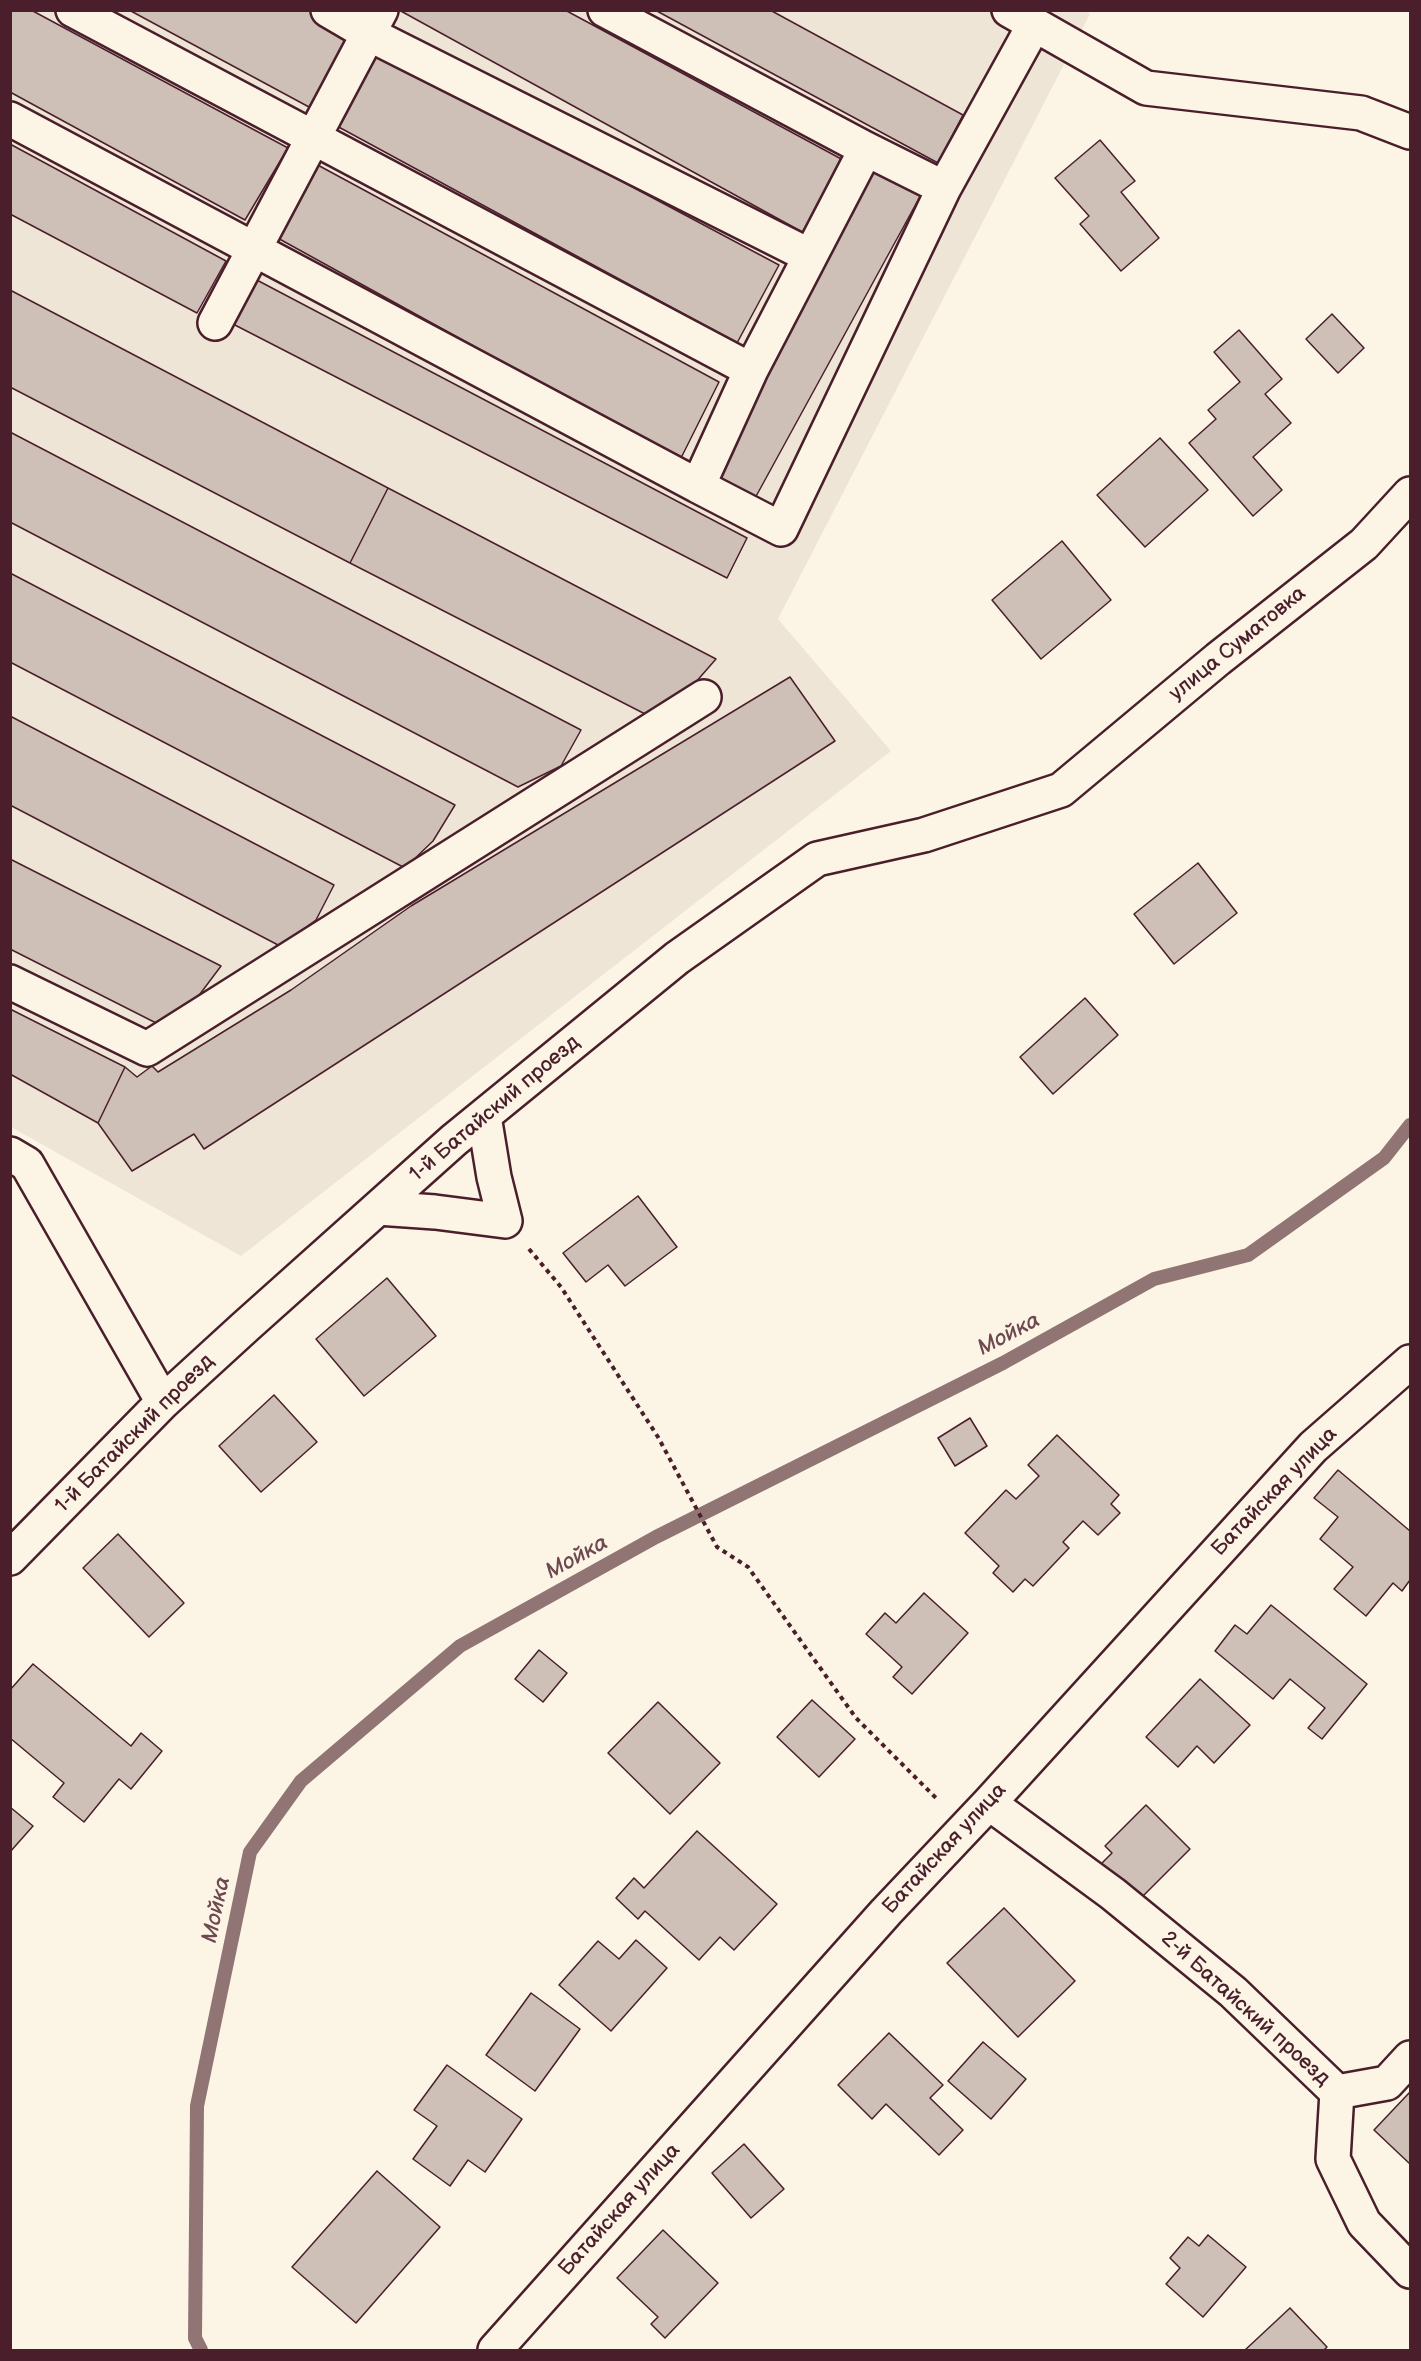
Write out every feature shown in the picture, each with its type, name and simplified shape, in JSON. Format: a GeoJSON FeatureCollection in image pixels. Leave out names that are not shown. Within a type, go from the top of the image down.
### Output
{"type":"FeatureCollection","features":[{"type":"Feature","properties":{"kind":"street"},"geometry":{"type":"LineString","coordinates":[[73,10],[751,370]]}},
{"type":"Feature","properties":{"kind":"street"},"geometry":{"type":"LineString","coordinates":[[328,10],[375,22],[810,256]]}},
{"type":"Feature","properties":{"kind":"street"},"geometry":{"type":"LineString","coordinates":[[605,10],[944,188]]}},
{"type":"Feature","properties":{"kind":"street"},"geometry":{"type":"LineString","coordinates":[[10,119],[781,529],[944,188],[1022,18],[1146,88],[1361,113],[1410,132]]}},
{"type":"Feature","properties":{"kind":"street"},"geometry":{"type":"LineString","coordinates":[[215,323],[375,22]]}},
{"type":"Feature","properties":{"kind":"street"},"geometry":{"type":"LineString","coordinates":[[698,486],[751,370],[866,149]]}},
{"type":"Feature","properties":{"kind":"street","name":"улица Суматовка"},"geometry":{"type":"LineString","coordinates":[[1061,790],[1218,659],[1364,544],[1410,494]]}},
{"type":"Feature","properties":{"kind":"street"},"geometry":{"type":"LineString","coordinates":[[10,982],[147,1049],[704,697]]}},
{"type":"Feature","properties":{"kind":"street","name":"1-й Батайский проезд"},"geometry":{"type":"LineString","coordinates":[[10,1558],[163,1402],[378,1208],[454,1140],[677,958],[817,859],[924,834],[1061,790]]}},
{"type":"Feature","properties":{"kind":"street"},"geometry":{"type":"LineString","coordinates":[[378,1208],[435,1212],[505,1221],[494,1177],[484,1116]]}},
{"type":"Feature","properties":{"kind":"street"},"geometry":{"type":"LineString","coordinates":[[10,1154],[27,1164],[163,1402]]}},
{"type":"Feature","properties":{"kind":"street","name":"Батайская улица"},"geometry":{"type":"LineString","coordinates":[[495,2350],[886,1912],[989,1803],[1313,1447],[1410,1362]]}},
{"type":"Feature","properties":{"kind":"street","name":"2-й Батайский проезд"},"geometry":{"type":"LineString","coordinates":[[989,1803],[1113,1893],[1233,1992],[1337,2092],[1333,2159],[1364,2223],[1410,2271]]}},
{"type":"Feature","properties":{"kind":"street"},"geometry":{"type":"LineString","coordinates":[[1337,2092],[1387,2083],[1410,2058]]}},
{"type":"Feature","properties":{"kind":"path"},"geometry":{"type":"LineString","coordinates":[[505,1221],[561,1287],[658,1437],[717,1547],[748,1567],[856,1718],[966,1827]]}},
{"type":"Feature","properties":{"kind":"shaded area"},"geometry":{"type":"Polygon","coordinates":[[[1085,10],[1090,14],[778,619],[891,751],[241,1256],[11,1127],[11,11],[1085,10]]]}},
{"type":"Feature","properties":{"kind":"building"},"geometry":{"type":"Polygon","coordinates":[[[10,10],[31,10],[288,148],[245,220],[10,92],[10,10]]]}},
{"type":"Feature","properties":{"kind":"building"},"geometry":{"type":"Polygon","coordinates":[[[129,10],[324,10],[355,27],[309,107],[129,10]]]}},
{"type":"Feature","properties":{"kind":"building"},"geometry":{"type":"Polygon","coordinates":[[[399,10],[565,10],[845,161],[804,233],[399,10]]]}},
{"type":"Feature","properties":{"kind":"building"},"geometry":{"type":"Polygon","coordinates":[[[655,10],[770,10],[963,115],[938,163],[655,10]]]}},
{"type":"Feature","properties":{"kind":"building"},"geometry":{"type":"Polygon","coordinates":[[[375,50],[779,265],[737,343],[335,125],[375,50]]]}},
{"type":"Feature","properties":{"kind":"building"},"geometry":{"type":"Polygon","coordinates":[[[1100,140],[1135,181],[1121,192],[1159,238],[1121,271],[1080,224],[1089,216],[1055,178],[1100,140]]]}},
{"type":"Feature","properties":{"kind":"building"},"geometry":{"type":"Polygon","coordinates":[[[10,144],[226,261],[197,313],[10,214],[10,144]]]}},
{"type":"Feature","properties":{"kind":"building"},"geometry":{"type":"Polygon","coordinates":[[[314,163],[719,382],[680,460],[274,236],[314,163]]]}},
{"type":"Feature","properties":{"kind":"building"},"geometry":{"type":"Polygon","coordinates":[[[871,170],[922,193],[754,500],[705,470],[871,170]]]}},
{"type":"Feature","properties":{"kind":"building"},"geometry":{"type":"Polygon","coordinates":[[[253,278],[747,538],[727,578],[231,323],[253,278]]]}},
{"type":"Feature","properties":{"kind":"building"},"geometry":{"type":"Polygon","coordinates":[[[10,290],[388,488],[350,563],[10,387],[10,290]]]}},
{"type":"Feature","properties":{"kind":"building"},"geometry":{"type":"Polygon","coordinates":[[[1332,314],[1364,348],[1338,373],[1306,339],[1332,314]]]}},
{"type":"Feature","properties":{"kind":"building"},"geometry":{"type":"Polygon","coordinates":[[[1239,330],[1282,379],[1265,394],[1291,423],[1253,457],[1282,490],[1253,516],[1189,443],[1216,419],[1208,410],[1240,382],[1214,352],[1239,330]]]}},
{"type":"Feature","properties":{"kind":"building"},"geometry":{"type":"Polygon","coordinates":[[[10,432],[581,730],[561,766],[518,787],[10,522],[10,432]]]}},
{"type":"Feature","properties":{"kind":"building"},"geometry":{"type":"Polygon","coordinates":[[[1160,438],[1208,490],[1145,547],[1097,495],[1160,438]]]}},
{"type":"Feature","properties":{"kind":"building"},"geometry":{"type":"Polygon","coordinates":[[[388,488],[716,659],[695,683],[649,716],[350,563],[388,488]]]}},
{"type":"Feature","properties":{"kind":"building"},"geometry":{"type":"Polygon","coordinates":[[[1062,541],[1111,600],[1041,659],[992,600],[1062,541]]]}},
{"type":"Feature","properties":{"kind":"building"},"geometry":{"type":"Polygon","coordinates":[[[10,573],[455,805],[433,841],[405,868],[10,662],[10,573]]]}},
{"type":"Feature","properties":{"kind":"building"},"geometry":{"type":"Polygon","coordinates":[[[790,677],[835,741],[204,1149],[194,1134],[132,1171],[98,1123],[125,1067],[137,1077],[152,1066],[158,1072],[291,990],[411,906],[790,677]]]}},
{"type":"Feature","properties":{"kind":"building"},"geometry":{"type":"Polygon","coordinates":[[[10,716],[334,885],[316,920],[280,946],[10,805],[10,716]]]}},
{"type":"Feature","properties":{"kind":"building"},"geometry":{"type":"Polygon","coordinates":[[[10,859],[221,966],[197,998],[162,1026],[10,949],[10,859]]]}},
{"type":"Feature","properties":{"kind":"building"},"geometry":{"type":"Polygon","coordinates":[[[1198,863],[1237,913],[1174,964],[1134,914],[1198,863]]]}},
{"type":"Feature","properties":{"kind":"building"},"geometry":{"type":"Polygon","coordinates":[[[1085,998],[1118,1035],[1053,1094],[1020,1057],[1085,998]]]}},
{"type":"Feature","properties":{"kind":"building"},"geometry":{"type":"Polygon","coordinates":[[[10,1009],[125,1067],[98,1123],[10,1074],[10,1009]]]}},
{"type":"Feature","properties":{"kind":"building"},"geometry":{"type":"Polygon","coordinates":[[[638,1196],[677,1247],[625,1286],[608,1265],[586,1282],[563,1253],[638,1196]]]}},
{"type":"Feature","properties":{"kind":"building"},"geometry":{"type":"Polygon","coordinates":[[[387,1278],[436,1336],[364,1396],[316,1339],[387,1278]]]}},
{"type":"Feature","properties":{"kind":"building"},"geometry":{"type":"Polygon","coordinates":[[[274,1395],[317,1442],[261,1492],[219,1446],[274,1395]]]}},
{"type":"Feature","properties":{"kind":"building"},"geometry":{"type":"Polygon","coordinates":[[[970,1418],[987,1446],[955,1466],[938,1438],[970,1418]]]}},
{"type":"Feature","properties":{"kind":"building"},"geometry":{"type":"Polygon","coordinates":[[[1057,1435],[1119,1495],[1111,1504],[1120,1513],[1098,1535],[1083,1521],[1063,1542],[1069,1548],[1033,1586],[1025,1579],[1013,1592],[993,1573],[999,1566],[965,1533],[1006,1490],[1016,1499],[1039,1476],[1028,1465],[1057,1435]]]}},
{"type":"Feature","properties":{"kind":"building"},"geometry":{"type":"Polygon","coordinates":[[[1338,1470],[1410,1531],[1410,1580],[1402,1591],[1393,1583],[1366,1616],[1334,1589],[1353,1567],[1320,1539],[1338,1517],[1314,1498],[1338,1470]]]}},
{"type":"Feature","properties":{"kind":"building"},"geometry":{"type":"Polygon","coordinates":[[[118,1534],[184,1603],[149,1637],[83,1568],[118,1534]]]}},
{"type":"Feature","properties":{"kind":"building"},"geometry":{"type":"Polygon","coordinates":[[[924,1593],[968,1633],[912,1694],[893,1677],[902,1667],[866,1634],[885,1613],[896,1623],[924,1593]]]}},
{"type":"Feature","properties":{"kind":"building"},"geometry":{"type":"Polygon","coordinates":[[[1271,1605],[1367,1684],[1322,1739],[1308,1728],[1325,1708],[1290,1679],[1273,1699],[1215,1651],[1235,1625],[1247,1634],[1271,1605]]]}},
{"type":"Feature","properties":{"kind":"building"},"geometry":{"type":"Polygon","coordinates":[[[539,1650],[567,1673],[543,1702],[515,1679],[539,1650]]]}},
{"type":"Feature","properties":{"kind":"building"},"geometry":{"type":"Polygon","coordinates":[[[33,1664],[131,1746],[141,1733],[162,1751],[131,1789],[119,1779],[84,1822],[53,1797],[64,1783],[10,1738],[10,1690],[33,1664]]]}},
{"type":"Feature","properties":{"kind":"building"},"geometry":{"type":"Polygon","coordinates":[[[1200,1679],[1250,1725],[1214,1763],[1197,1746],[1178,1767],[1146,1737],[1200,1679]]]}},
{"type":"Feature","properties":{"kind":"building"},"geometry":{"type":"Polygon","coordinates":[[[812,1700],[855,1739],[819,1777],[777,1737],[812,1700]]]}},
{"type":"Feature","properties":{"kind":"building"},"geometry":{"type":"Polygon","coordinates":[[[658,1702],[720,1763],[670,1814],[608,1753],[658,1702]]]}},
{"type":"Feature","properties":{"kind":"building"},"geometry":{"type":"Polygon","coordinates":[[[1146,1805],[1190,1849],[1135,1904],[1098,1867],[1112,1853],[1105,1846],[1146,1805]]]}},
{"type":"Feature","properties":{"kind":"building"},"geometry":{"type":"Polygon","coordinates":[[[10,1807],[33,1826],[10,1852],[10,1807]]]}},
{"type":"Feature","properties":{"kind":"building"},"geometry":{"type":"Polygon","coordinates":[[[697,1831],[777,1904],[734,1950],[720,1937],[699,1960],[645,1911],[638,1919],[616,1898],[634,1878],[644,1888],[697,1831]]]}},
{"type":"Feature","properties":{"kind":"building"},"geometry":{"type":"Polygon","coordinates":[[[1004,1908],[1075,1981],[1018,2037],[947,1963],[1004,1908]]]}},
{"type":"Feature","properties":{"kind":"building"},"geometry":{"type":"Polygon","coordinates":[[[636,1940],[667,1968],[611,2031],[559,1985],[598,1941],[619,1959],[636,1940]]]}},
{"type":"Feature","properties":{"kind":"building"},"geometry":{"type":"Polygon","coordinates":[[[531,1993],[580,2029],[535,2091],[486,2055],[531,1993]]]}},
{"type":"Feature","properties":{"kind":"building"},"geometry":{"type":"Polygon","coordinates":[[[889,2033],[943,2085],[930,2098],[963,2130],[939,2155],[886,2104],[872,2119],[838,2085],[889,2033]]]}},
{"type":"Feature","properties":{"kind":"building"},"geometry":{"type":"Polygon","coordinates":[[[983,2042],[1026,2079],[991,2119],[948,2081],[983,2042]]]}},
{"type":"Feature","properties":{"kind":"building"},"geometry":{"type":"Polygon","coordinates":[[[447,2065],[522,2119],[485,2172],[468,2160],[450,2186],[413,2159],[437,2126],[414,2110],[447,2065]]]}},
{"type":"Feature","properties":{"kind":"building"},"geometry":{"type":"Polygon","coordinates":[[[1409,2093],[1410,2095],[1410,2164],[1374,2130],[1409,2093]]]}},
{"type":"Feature","properties":{"kind":"building"},"geometry":{"type":"Polygon","coordinates":[[[744,2144],[784,2189],[751,2218],[712,2173],[744,2144]]]}},
{"type":"Feature","properties":{"kind":"building"},"geometry":{"type":"Polygon","coordinates":[[[377,2171],[440,2227],[356,2323],[292,2267],[377,2171]]]}},
{"type":"Feature","properties":{"kind":"building"},"geometry":{"type":"Polygon","coordinates":[[[663,2230],[718,2283],[665,2338],[651,2324],[658,2317],[617,2278],[663,2230]]]}},
{"type":"Feature","properties":{"kind":"building"},"geometry":{"type":"Polygon","coordinates":[[[1208,2235],[1246,2267],[1203,2317],[1166,2284],[1180,2268],[1170,2258],[1188,2237],[1199,2246],[1208,2235]]]}},
{"type":"Feature","properties":{"kind":"building"},"geometry":{"type":"Polygon","coordinates":[[[1290,2308],[1327,2347],[1324,2350],[1245,2350],[1290,2308]]]}},
{"type":"Feature","properties":{"kind":"waterway","name":"Мойка"},"geometry":{"type":"LineString","coordinates":[[201,2350],[195,2338],[197,2106],[250,1852],[301,1781],[460,1646],[656,1537],[1003,1363],[1154,1279],[1248,1255],[1384,1158],[1410,1125]]}}]}
